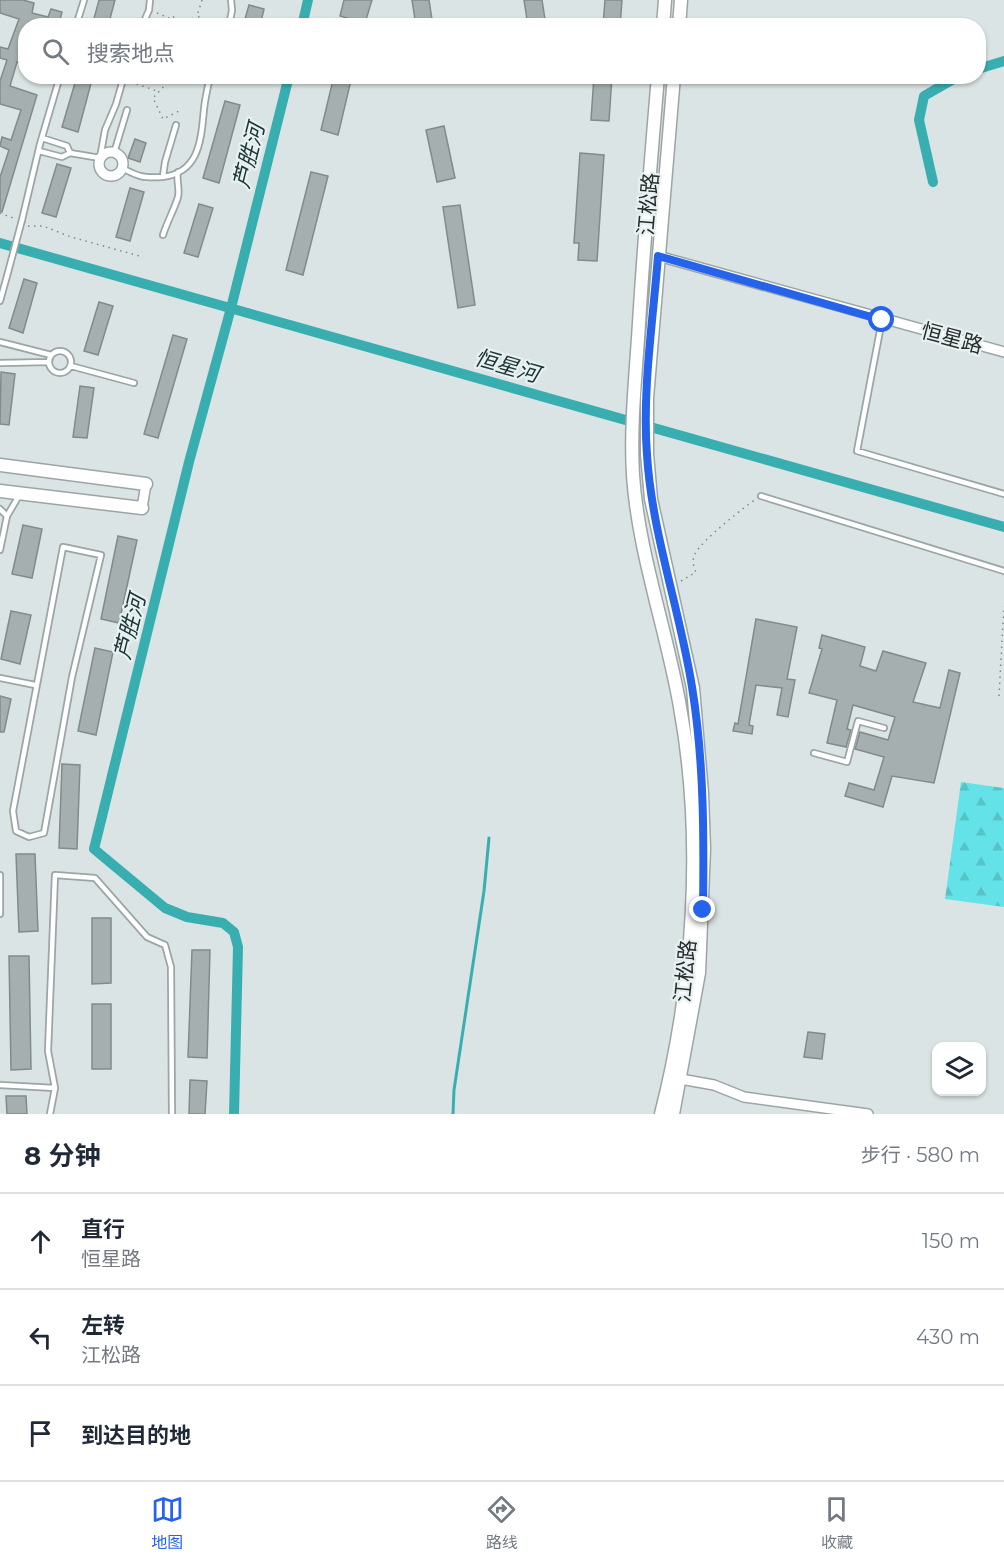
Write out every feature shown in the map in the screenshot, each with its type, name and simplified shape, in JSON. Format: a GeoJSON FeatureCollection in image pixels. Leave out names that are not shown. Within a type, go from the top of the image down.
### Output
{"type":"FeatureCollection","features":[{"type":"Feature","properties":{"kind":"street"},"geometry":{"type":"LineString","coordinates":[[664,18],[665,0]]}},
{"type":"Feature","properties":{"kind":"street"},"geometry":{"type":"LineString","coordinates":[[679,18],[681,0]]}},
{"type":"Feature","properties":{"kind":"street","name":"江松路"},"geometry":{"type":"LineString","coordinates":[[657,84],[634,394],[633,451],[637,511],[680,704],[688,756],[694,845],[687,971],[673,1114]]}},
{"type":"Feature","properties":{"kind":"street","name":"江松路"},"geometry":{"type":"LineString","coordinates":[[661,1114],[675,1078],[699,973],[704,849],[702,793],[693,688],[651,499],[647,454],[647,398],[673,84]]}},
{"type":"Feature","properties":{"kind":"street"},"geometry":{"type":"LineString","coordinates":[[106,153],[114,153],[120,157],[122,168],[117,175],[106,176],[100,170],[100,159],[106,153]]}},
{"type":"Feature","properties":{"kind":"street","name":"恒星路"},"geometry":{"type":"LineString","coordinates":[[658,256],[1004,352]]}},
{"type":"Feature","properties":{"kind":"street"},"geometry":{"type":"LineString","coordinates":[[0,465],[146,484],[142,507],[0,491]]}},
{"type":"Feature","properties":{"kind":"street"},"geometry":{"type":"LineString","coordinates":[[675,1078],[714,1085],[744,1097],[868,1114]]}},
{"type":"Feature","properties":{"kind":"lane"},"geometry":{"type":"LineString","coordinates":[[78,18],[84,0]]}},
{"type":"Feature","properties":{"kind":"lane"},"geometry":{"type":"LineString","coordinates":[[146,18],[150,0]]}},
{"type":"Feature","properties":{"kind":"lane"},"geometry":{"type":"LineString","coordinates":[[230,18],[231,0]]}},
{"type":"Feature","properties":{"kind":"lane"},"geometry":{"type":"LineString","coordinates":[[0,301],[58,84]]}},
{"type":"Feature","properties":{"kind":"lane"},"geometry":{"type":"LineString","coordinates":[[39,151],[62,157],[70,153],[100,159],[105,130],[121,84]]}},
{"type":"Feature","properties":{"kind":"lane"},"geometry":{"type":"LineString","coordinates":[[122,168],[141,178],[163,176],[184,170],[193,160],[201,141],[208,84]]}},
{"type":"Feature","properties":{"kind":"lane"},"geometry":{"type":"LineString","coordinates":[[114,153],[127,110]]}},
{"type":"Feature","properties":{"kind":"lane"},"geometry":{"type":"LineString","coordinates":[[163,176],[176,125]]}},
{"type":"Feature","properties":{"kind":"lane"},"geometry":{"type":"LineString","coordinates":[[42,138],[67,146],[70,153]]}},
{"type":"Feature","properties":{"kind":"lane"},"geometry":{"type":"LineString","coordinates":[[163,235],[178,195],[176,180],[178,172]]}},
{"type":"Feature","properties":{"kind":"lane"},"geometry":{"type":"LineString","coordinates":[[882,320],[857,451],[1004,494]]}},
{"type":"Feature","properties":{"kind":"lane"},"geometry":{"type":"LineString","coordinates":[[0,342],[51,355]]}},
{"type":"Feature","properties":{"kind":"lane"},"geometry":{"type":"LineString","coordinates":[[57,350],[64,351],[70,355],[71,366],[67,371],[59,373],[52,370],[49,362],[51,355],[57,350]]}},
{"type":"Feature","properties":{"kind":"lane"},"geometry":{"type":"LineString","coordinates":[[0,363],[49,362]]}},
{"type":"Feature","properties":{"kind":"lane"},"geometry":{"type":"LineString","coordinates":[[71,366],[134,383]]}},
{"type":"Feature","properties":{"kind":"lane"},"geometry":{"type":"LineString","coordinates":[[0,550],[7,516],[21,494]]}},
{"type":"Feature","properties":{"kind":"lane"},"geometry":{"type":"LineString","coordinates":[[761,496],[1004,571]]}},
{"type":"Feature","properties":{"kind":"lane"},"geometry":{"type":"LineString","coordinates":[[0,508],[7,516]]}},
{"type":"Feature","properties":{"kind":"lane"},"geometry":{"type":"LineString","coordinates":[[63,546],[101,555],[72,677],[44,833],[29,837],[16,831],[13,812],[35,685],[63,546]]}},
{"type":"Feature","properties":{"kind":"lane"},"geometry":{"type":"LineString","coordinates":[[654,587],[671,586]]}},
{"type":"Feature","properties":{"kind":"lane"},"geometry":{"type":"LineString","coordinates":[[0,678],[35,685]]}},
{"type":"Feature","properties":{"kind":"lane"},"geometry":{"type":"LineString","coordinates":[[814,753],[847,762],[858,721],[884,728]]}},
{"type":"Feature","properties":{"kind":"lane"},"geometry":{"type":"LineString","coordinates":[[0,875],[0,914]]}},
{"type":"Feature","properties":{"kind":"lane"},"geometry":{"type":"LineString","coordinates":[[50,1114],[55,1088],[48,1051],[55,875],[95,878],[147,937],[165,945],[171,968],[172,1114]]}},
{"type":"Feature","properties":{"kind":"lane"},"geometry":{"type":"LineString","coordinates":[[0,1086],[55,1088]]}},
{"type":"Feature","properties":{"kind":"path"},"geometry":{"type":"LineString","coordinates":[[194,18],[197,16],[202,0]]}},
{"type":"Feature","properties":{"kind":"path"},"geometry":{"type":"LineString","coordinates":[[149,10],[169,18]]}},
{"type":"Feature","properties":{"kind":"path"},"geometry":{"type":"LineString","coordinates":[[197,16],[202,18]]}},
{"type":"Feature","properties":{"kind":"path"},"geometry":{"type":"LineString","coordinates":[[138,84],[158,92]]}},
{"type":"Feature","properties":{"kind":"path"},"geometry":{"type":"LineString","coordinates":[[166,84],[153,98],[163,119],[179,111]]}},
{"type":"Feature","properties":{"kind":"path"},"geometry":{"type":"LineString","coordinates":[[0,213],[12,218]]}},
{"type":"Feature","properties":{"kind":"path"},"geometry":{"type":"LineString","coordinates":[[22,221],[30,226],[43,226],[70,237],[143,257]]}},
{"type":"Feature","properties":{"kind":"path"},"geometry":{"type":"LineString","coordinates":[[671,586],[696,572],[693,566],[695,553],[739,511],[761,496]]}},
{"type":"Feature","properties":{"kind":"path"},"geometry":{"type":"LineString","coordinates":[[999,696],[1004,606]]}},
{"type":"Feature","properties":{"kind":"green space"},"geometry":{"type":"Polygon","coordinates":[[[961,782],[1004,788],[1004,907],[945,899],[961,782]]]}},
{"type":"Feature","properties":{"kind":"building"},"geometry":{"type":"Polygon","coordinates":[[[0,0],[23,0],[34,3],[32,13],[48,17],[51,9],[62,12],[60,18],[18,19],[0,13],[0,0]]]}},
{"type":"Feature","properties":{"kind":"building"},"geometry":{"type":"Polygon","coordinates":[[[99,0],[115,0],[110,18],[94,18],[99,0]]]}},
{"type":"Feature","properties":{"kind":"building"},"geometry":{"type":"Polygon","coordinates":[[[344,0],[372,0],[367,18],[340,16],[344,0]]]}},
{"type":"Feature","properties":{"kind":"building"},"geometry":{"type":"Polygon","coordinates":[[[412,0],[429,0],[432,18],[415,18],[412,0]]]}},
{"type":"Feature","properties":{"kind":"building"},"geometry":{"type":"Polygon","coordinates":[[[524,0],[542,0],[545,18],[527,18],[524,0]]]}},
{"type":"Feature","properties":{"kind":"building"},"geometry":{"type":"Polygon","coordinates":[[[605,0],[622,0],[621,18],[604,18],[605,0]]]}},
{"type":"Feature","properties":{"kind":"building"},"geometry":{"type":"Polygon","coordinates":[[[249,5],[264,9],[262,18],[245,18],[249,5]]]}},
{"type":"Feature","properties":{"kind":"building"},"geometry":{"type":"Polygon","coordinates":[[[18,22],[18,62],[10,86],[37,95],[2,212],[0,211],[0,177],[9,150],[0,146],[2,137],[11,140],[21,110],[0,104],[0,81],[7,60],[0,58],[0,47],[8,49],[18,22]]]}},
{"type":"Feature","properties":{"kind":"building"},"geometry":{"type":"Polygon","coordinates":[[[75,84],[91,84],[78,132],[62,127],[75,84]]]}},
{"type":"Feature","properties":{"kind":"building"},"geometry":{"type":"Polygon","coordinates":[[[332,84],[350,84],[338,135],[321,130],[332,84]]]}},
{"type":"Feature","properties":{"kind":"building"},"geometry":{"type":"Polygon","coordinates":[[[593,84],[611,84],[609,121],[591,120],[593,84]]]}},
{"type":"Feature","properties":{"kind":"building"},"geometry":{"type":"Polygon","coordinates":[[[225,101],[240,105],[219,183],[203,178],[225,101]]]}},
{"type":"Feature","properties":{"kind":"building"},"geometry":{"type":"Polygon","coordinates":[[[444,126],[455,178],[437,182],[426,130],[444,126]]]}},
{"type":"Feature","properties":{"kind":"building"},"geometry":{"type":"Polygon","coordinates":[[[135,139],[146,143],[140,162],[128,158],[135,139]]]}},
{"type":"Feature","properties":{"kind":"building"},"geometry":{"type":"Polygon","coordinates":[[[580,153],[604,155],[597,261],[578,260],[579,243],[574,243],[580,153]]]}},
{"type":"Feature","properties":{"kind":"building"},"geometry":{"type":"Polygon","coordinates":[[[57,164],[71,168],[56,217],[42,213],[57,164]]]}},
{"type":"Feature","properties":{"kind":"building"},"geometry":{"type":"Polygon","coordinates":[[[311,172],[328,176],[303,275],[286,270],[311,172]]]}},
{"type":"Feature","properties":{"kind":"building"},"geometry":{"type":"Polygon","coordinates":[[[130,188],[144,192],[130,241],[116,237],[130,188]]]}},
{"type":"Feature","properties":{"kind":"building"},"geometry":{"type":"Polygon","coordinates":[[[199,204],[213,208],[198,257],[184,253],[199,204]]]}},
{"type":"Feature","properties":{"kind":"building"},"geometry":{"type":"Polygon","coordinates":[[[460,205],[475,305],[458,308],[443,207],[460,205]]]}},
{"type":"Feature","properties":{"kind":"building"},"geometry":{"type":"Polygon","coordinates":[[[24,279],[37,283],[23,333],[9,328],[24,279]]]}},
{"type":"Feature","properties":{"kind":"building"},"geometry":{"type":"Polygon","coordinates":[[[99,302],[113,306],[98,355],[84,351],[99,302]]]}},
{"type":"Feature","properties":{"kind":"building"},"geometry":{"type":"Polygon","coordinates":[[[173,335],[187,339],[158,438],[144,434],[173,335]]]}},
{"type":"Feature","properties":{"kind":"building"},"geometry":{"type":"Polygon","coordinates":[[[1,372],[15,374],[9,425],[0,424],[1,372]]]}},
{"type":"Feature","properties":{"kind":"building"},"geometry":{"type":"Polygon","coordinates":[[[80,386],[94,388],[87,438],[73,437],[80,386]]]}},
{"type":"Feature","properties":{"kind":"building"},"geometry":{"type":"Polygon","coordinates":[[[23,525],[42,529],[32,578],[12,574],[23,525]]]}},
{"type":"Feature","properties":{"kind":"building"},"geometry":{"type":"Polygon","coordinates":[[[118,536],[137,540],[119,623],[101,619],[118,536]]]}},
{"type":"Feature","properties":{"kind":"building"},"geometry":{"type":"Polygon","coordinates":[[[11,611],[31,615],[20,664],[1,659],[11,611]]]}},
{"type":"Feature","properties":{"kind":"building"},"geometry":{"type":"Polygon","coordinates":[[[756,619],[797,627],[787,679],[795,680],[788,717],[777,715],[782,688],[756,685],[749,725],[753,726],[752,734],[733,731],[735,723],[738,724],[756,619]]]}},
{"type":"Feature","properties":{"kind":"building"},"geometry":{"type":"Polygon","coordinates":[[[822,635],[865,647],[860,666],[876,671],[883,651],[926,663],[913,702],[940,708],[949,670],[960,673],[934,783],[892,776],[883,807],[845,796],[849,783],[874,790],[884,757],[855,749],[860,732],[888,740],[895,717],[853,705],[847,729],[851,730],[846,747],[827,743],[837,700],[809,693],[822,649],[819,648],[822,635]]]}},
{"type":"Feature","properties":{"kind":"building"},"geometry":{"type":"Polygon","coordinates":[[[95,648],[113,652],[96,735],[78,731],[95,648]]]}},
{"type":"Feature","properties":{"kind":"building"},"geometry":{"type":"Polygon","coordinates":[[[0,696],[11,699],[4,732],[0,732],[0,696]]]}},
{"type":"Feature","properties":{"kind":"building"},"geometry":{"type":"Polygon","coordinates":[[[62,764],[80,765],[77,849],[59,848],[62,764]]]}},
{"type":"Feature","properties":{"kind":"building"},"geometry":{"type":"Polygon","coordinates":[[[16,854],[35,854],[38,931],[19,932],[16,854]]]}},
{"type":"Feature","properties":{"kind":"building"},"geometry":{"type":"Polygon","coordinates":[[[92,918],[111,918],[111,983],[92,984],[92,918]]]}},
{"type":"Feature","properties":{"kind":"building"},"geometry":{"type":"Polygon","coordinates":[[[192,950],[210,950],[207,1058],[188,1057],[192,950]]]}},
{"type":"Feature","properties":{"kind":"building"},"geometry":{"type":"Polygon","coordinates":[[[9,956],[29,956],[31,1069],[11,1070],[9,956]]]}},
{"type":"Feature","properties":{"kind":"building"},"geometry":{"type":"Polygon","coordinates":[[[92,1004],[111,1004],[111,1069],[92,1069],[92,1004]]]}},
{"type":"Feature","properties":{"kind":"building"},"geometry":{"type":"Polygon","coordinates":[[[808,1032],[825,1034],[822,1059],[804,1057],[808,1032]]]}},
{"type":"Feature","properties":{"kind":"building"},"geometry":{"type":"Polygon","coordinates":[[[190,1080],[207,1081],[205,1114],[189,1114],[190,1080]]]}},
{"type":"Feature","properties":{"kind":"building"},"geometry":{"type":"Polygon","coordinates":[[[6,1096],[26,1096],[27,1114],[7,1114],[6,1096]]]}},
{"type":"Feature","properties":{"kind":"waterway","name":"芦胜河"},"geometry":{"type":"LineString","coordinates":[[304,18],[308,0]]}},
{"type":"Feature","properties":{"kind":"waterway"},"geometry":{"type":"LineString","coordinates":[[986,67],[1004,61]]}},
{"type":"Feature","properties":{"kind":"waterway","name":"芦胜河"},"geometry":{"type":"LineString","coordinates":[[234,1114],[238,947],[234,932],[223,923],[187,917],[165,908],[94,849],[189,462],[231,308],[287,84]]}},
{"type":"Feature","properties":{"kind":"waterway"},"geometry":{"type":"LineString","coordinates":[[933,182],[919,120],[924,96],[945,84]]}},
{"type":"Feature","properties":{"kind":"waterway","name":"恒星河"},"geometry":{"type":"LineString","coordinates":[[0,243],[1004,527]]}},
{"type":"Feature","properties":{"kind":"waterway"},"geometry":{"type":"LineString","coordinates":[[453,1114],[454,1090],[484,891],[489,838]]}},
{"type":"Feature","properties":{"kind":"route"},"geometry":{"type":"LineString","coordinates":[[703,910],[702,793],[693,688],[651,499],[647,454],[647,398],[658,256],[882,320]]}}]}
